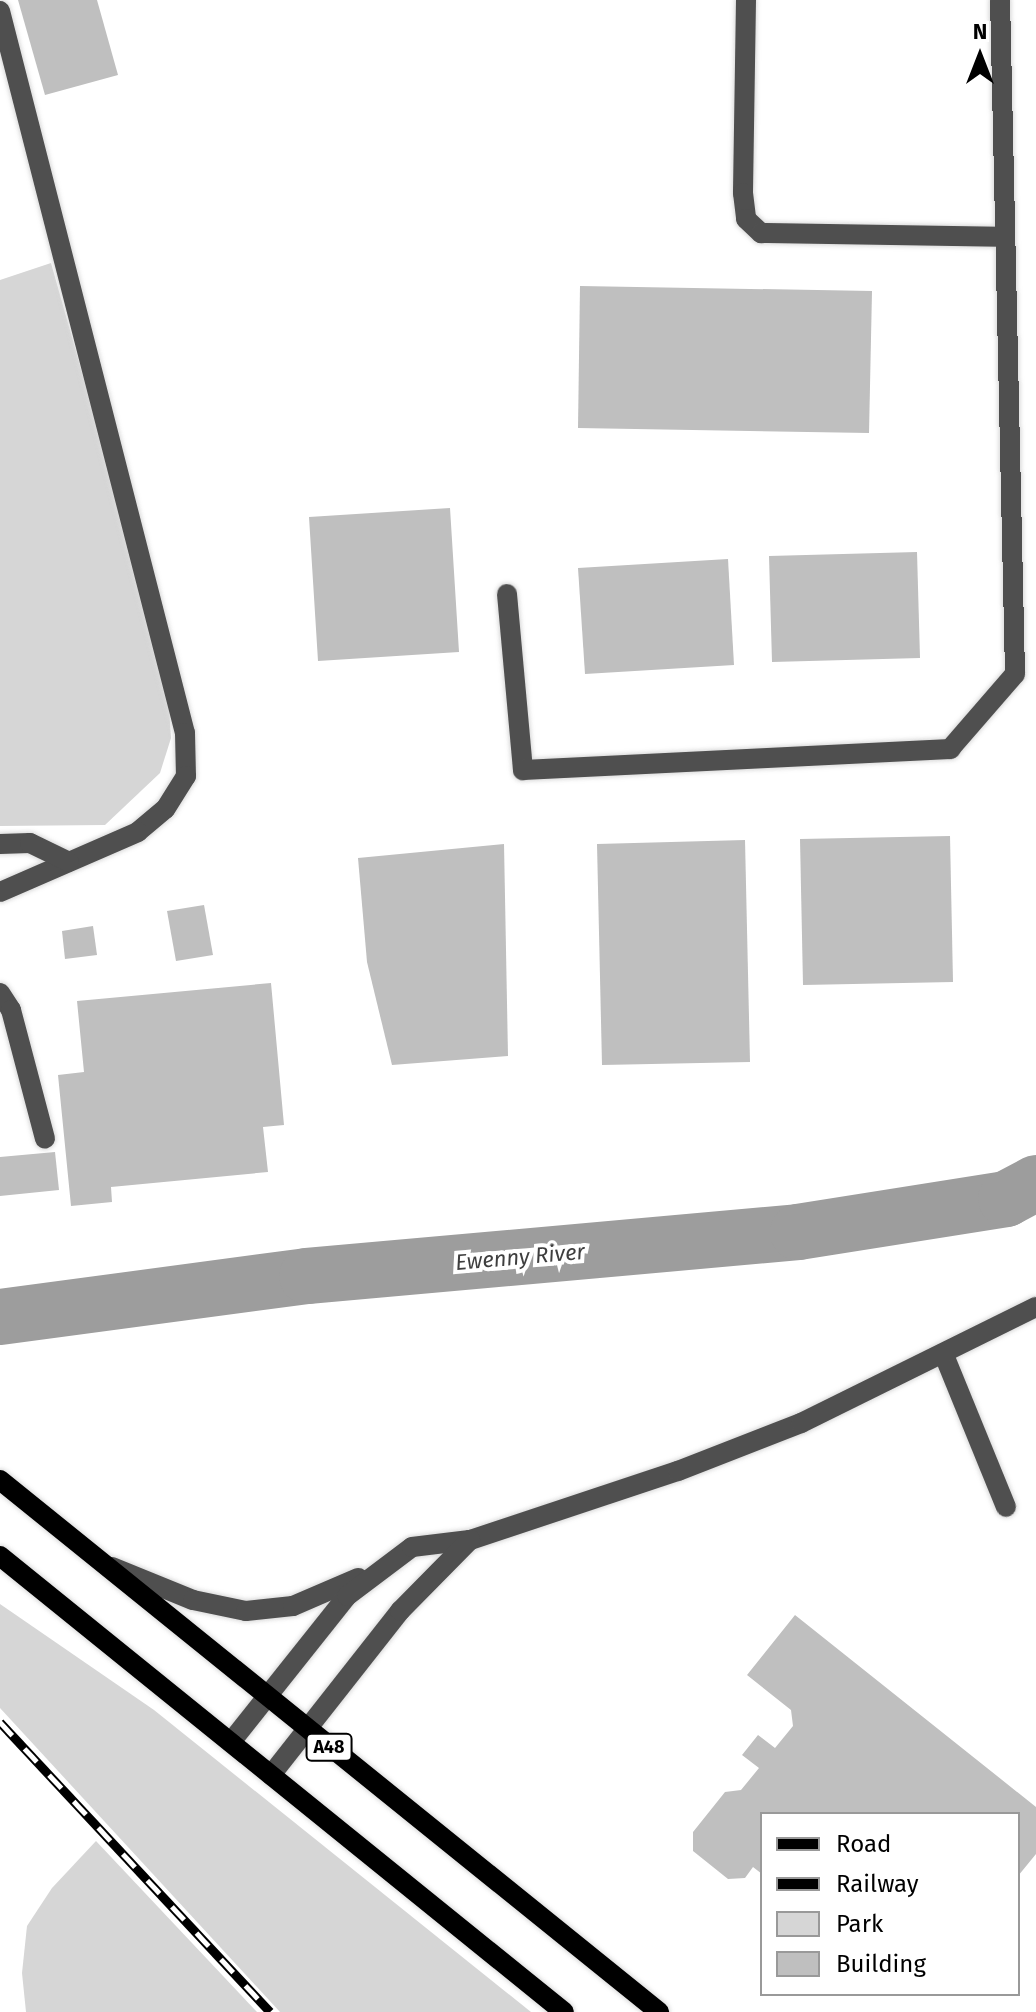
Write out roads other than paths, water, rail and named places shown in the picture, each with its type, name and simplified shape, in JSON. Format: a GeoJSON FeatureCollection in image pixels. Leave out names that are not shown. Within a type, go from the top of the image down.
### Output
{"type":"FeatureCollection","features":[{"type":"Feature","properties":{"kind":"main road","name":"A48"},"geometry":{"type":"LineString","coordinates":[[0,1480],[659,2012]]}},
{"type":"Feature","properties":{"kind":"main road"},"geometry":{"type":"LineString","coordinates":[[0,1556],[564,2012]]}},
{"type":"Feature","properties":{"kind":"street"},"geometry":{"type":"LineString","coordinates":[[746,0],[743,193],[746,219],[761,233],[1005,237]]}},
{"type":"Feature","properties":{"kind":"street"},"geometry":{"type":"LineString","coordinates":[[507,594],[523,770],[950,749],[1015,674],[1000,0]]}},
{"type":"Feature","properties":{"kind":"street"},"geometry":{"type":"LineString","coordinates":[[0,11],[185,733],[186,776],[165,809],[138,832],[0,892]]}},
{"type":"Feature","properties":{"kind":"street"},"geometry":{"type":"LineString","coordinates":[[0,844],[30,843],[69,862]]}},
{"type":"Feature","properties":{"kind":"street"},"geometry":{"type":"LineString","coordinates":[[0,993],[11,1010],[45,1139]]}},
{"type":"Feature","properties":{"kind":"street"},"geometry":{"type":"LineString","coordinates":[[231,1742],[347,1596],[381,1567],[412,1547],[470,1540],[678,1471],[801,1423],[1036,1307]]}},
{"type":"Feature","properties":{"kind":"street"},"geometry":{"type":"LineString","coordinates":[[944,1355],[1006,1507]]}},
{"type":"Feature","properties":{"kind":"street"},"geometry":{"type":"LineString","coordinates":[[271,1775],[400,1611],[470,1540]]}},
{"type":"Feature","properties":{"kind":"street"},"geometry":{"type":"LineString","coordinates":[[101,1562],[193,1600],[246,1611],[293,1606],[381,1567]]}},
{"type":"Feature","properties":{"kind":"waterway","name":"Ewenny River"},"geometry":{"type":"LineString","coordinates":[[0,1317],[307,1276],[798,1232],[1006,1199],[1036,1183]]}},
{"type":"Feature","properties":{"kind":"railway"},"geometry":{"type":"LineString","coordinates":[[0,1722],[270,2012]]}}]}
